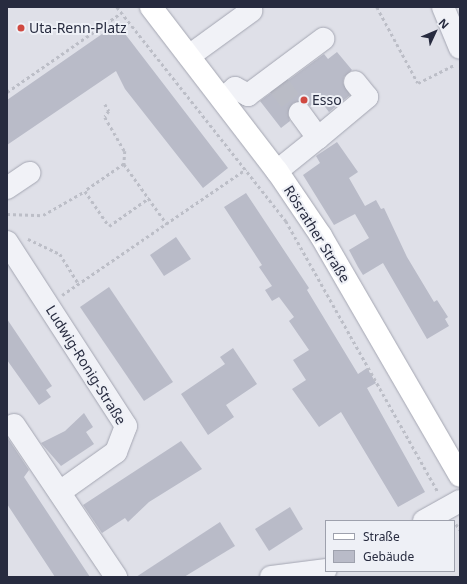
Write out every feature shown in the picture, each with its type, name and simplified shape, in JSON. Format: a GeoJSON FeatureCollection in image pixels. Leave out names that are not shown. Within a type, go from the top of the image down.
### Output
{"type":"FeatureCollection","features":[{"type":"Feature","properties":{"kind":"main road","name":"Rösrather Straße"},"geometry":{"type":"LineString","coordinates":[[151,7],[271,163],[326,243],[460,476]]}},
{"type":"Feature","properties":{"kind":"street"},"geometry":{"type":"LineString","coordinates":[[443,7],[456,52]]}},
{"type":"Feature","properties":{"kind":"street"},"geometry":{"type":"LineString","coordinates":[[189,56],[251,11]]}},
{"type":"Feature","properties":{"kind":"street"},"geometry":{"type":"LineString","coordinates":[[222,99],[236,88],[248,95],[274,80],[323,39]]}},
{"type":"Feature","properties":{"kind":"street"},"geometry":{"type":"LineString","coordinates":[[271,163],[318,138],[367,97],[355,82]]}},
{"type":"Feature","properties":{"kind":"street"},"geometry":{"type":"LineString","coordinates":[[300,113],[318,138]]}},
{"type":"Feature","properties":{"kind":"street"},"geometry":{"type":"LineString","coordinates":[[7,188],[29,173]]}},
{"type":"Feature","properties":{"kind":"street","name":"Ludwig-Ronig-Straße"},"geometry":{"type":"LineString","coordinates":[[14,239],[49,304],[126,426],[116,452],[60,492]]}},
{"type":"Feature","properties":{"kind":"street"},"geometry":{"type":"LineString","coordinates":[[14,425],[116,577]]}},
{"type":"Feature","properties":{"kind":"street"},"geometry":{"type":"LineString","coordinates":[[426,520],[453,505]]}},
{"type":"Feature","properties":{"kind":"street"},"geometry":{"type":"LineString","coordinates":[[271,577],[325,570]]}},
{"type":"Feature","properties":{"kind":"path"},"geometry":{"type":"LineString","coordinates":[[117,7],[286,221],[453,505],[460,530]]}},
{"type":"Feature","properties":{"kind":"path"},"geometry":{"type":"LineString","coordinates":[[377,7],[418,84],[456,64],[456,52]]}},
{"type":"Feature","properties":{"kind":"path"},"geometry":{"type":"LineString","coordinates":[[7,92],[121,12]]}},
{"type":"Feature","properties":{"kind":"path"},"geometry":{"type":"LineString","coordinates":[[105,104],[109,111],[104,117],[125,151],[124,164],[167,224]]}},
{"type":"Feature","properties":{"kind":"path"},"geometry":{"type":"LineString","coordinates":[[49,304],[245,169],[271,163]]}},
{"type":"Feature","properties":{"kind":"path"},"geometry":{"type":"LineString","coordinates":[[7,214],[43,214],[84,191],[124,164]]}},
{"type":"Feature","properties":{"kind":"path"},"geometry":{"type":"LineString","coordinates":[[84,191],[109,226],[149,198]]}},
{"type":"Feature","properties":{"kind":"path"},"geometry":{"type":"LineString","coordinates":[[14,239],[60,254],[79,284]]}},
{"type":"Feature","properties":{"kind":"building"},"geometry":{"type":"Polygon","coordinates":[[[115,25],[119,26],[228,168],[203,188],[125,89],[116,71],[7,145],[7,100],[115,25]]]}},
{"type":"Feature","properties":{"kind":"building"},"geometry":{"type":"Polygon","coordinates":[[[337,52],[352,70],[344,77],[343,83],[350,95],[329,112],[319,99],[310,106],[305,101],[293,103],[288,114],[290,121],[281,128],[260,101],[324,54],[328,59],[337,52]]]}},
{"type":"Feature","properties":{"kind":"building"},"geometry":{"type":"Polygon","coordinates":[[[337,142],[358,172],[349,178],[365,206],[376,200],[381,209],[384,208],[407,257],[434,302],[437,300],[448,317],[445,319],[449,326],[427,339],[383,263],[363,275],[358,267],[349,250],[369,238],[355,214],[334,225],[303,175],[320,163],[316,156],[337,142]]]}},
{"type":"Feature","properties":{"kind":"building"},"geometry":{"type":"Polygon","coordinates":[[[246,193],[309,288],[307,290],[358,374],[367,368],[376,383],[367,388],[425,492],[398,507],[341,412],[319,427],[292,389],[306,380],[293,360],[309,350],[289,321],[294,317],[279,297],[272,301],[265,290],[272,286],[259,267],[262,265],[224,207],[246,193]]]}},
{"type":"Feature","properties":{"kind":"building"},"geometry":{"type":"Polygon","coordinates":[[[176,237],[191,259],[164,276],[150,255],[176,237]]]}},
{"type":"Feature","properties":{"kind":"building"},"geometry":{"type":"Polygon","coordinates":[[[109,287],[173,382],[144,401],[80,307],[109,287]]]}},
{"type":"Feature","properties":{"kind":"building"},"geometry":{"type":"Polygon","coordinates":[[[7,319],[52,386],[46,390],[51,397],[39,405],[7,360],[7,319]]]}},
{"type":"Feature","properties":{"kind":"building"},"geometry":{"type":"Polygon","coordinates":[[[233,348],[257,384],[226,405],[234,417],[208,435],[181,394],[225,364],[220,357],[233,348]]]}},
{"type":"Feature","properties":{"kind":"building"},"geometry":{"type":"Polygon","coordinates":[[[84,413],[93,427],[86,432],[94,444],[61,466],[41,443],[65,431],[84,413]]]}},
{"type":"Feature","properties":{"kind":"building"},"geometry":{"type":"Polygon","coordinates":[[[7,437],[29,470],[24,477],[90,577],[55,577],[7,504],[7,437]]]}},
{"type":"Feature","properties":{"kind":"building"},"geometry":{"type":"Polygon","coordinates":[[[181,441],[202,469],[149,502],[128,522],[125,518],[102,533],[83,505],[181,441]]]}},
{"type":"Feature","properties":{"kind":"building"},"geometry":{"type":"Polygon","coordinates":[[[290,507],[303,529],[269,551],[255,529],[290,507]]]}},
{"type":"Feature","properties":{"kind":"building"},"geometry":{"type":"Polygon","coordinates":[[[220,522],[235,546],[184,577],[136,577],[220,522]]]}},
{"type":"Feature","properties":{"kind":"tunnel"},"geometry":{"type":"LineString","coordinates":[[277,83],[300,113]]}},
{"type":"Feature","properties":{"kind":"place","name":"Uta-Renn-Platz"},"geometry":{"type":"Point","coordinates":[21,28]}},
{"type":"Feature","properties":{"kind":"place","name":"Esso"},"geometry":{"type":"Point","coordinates":[304,100]}}]}
